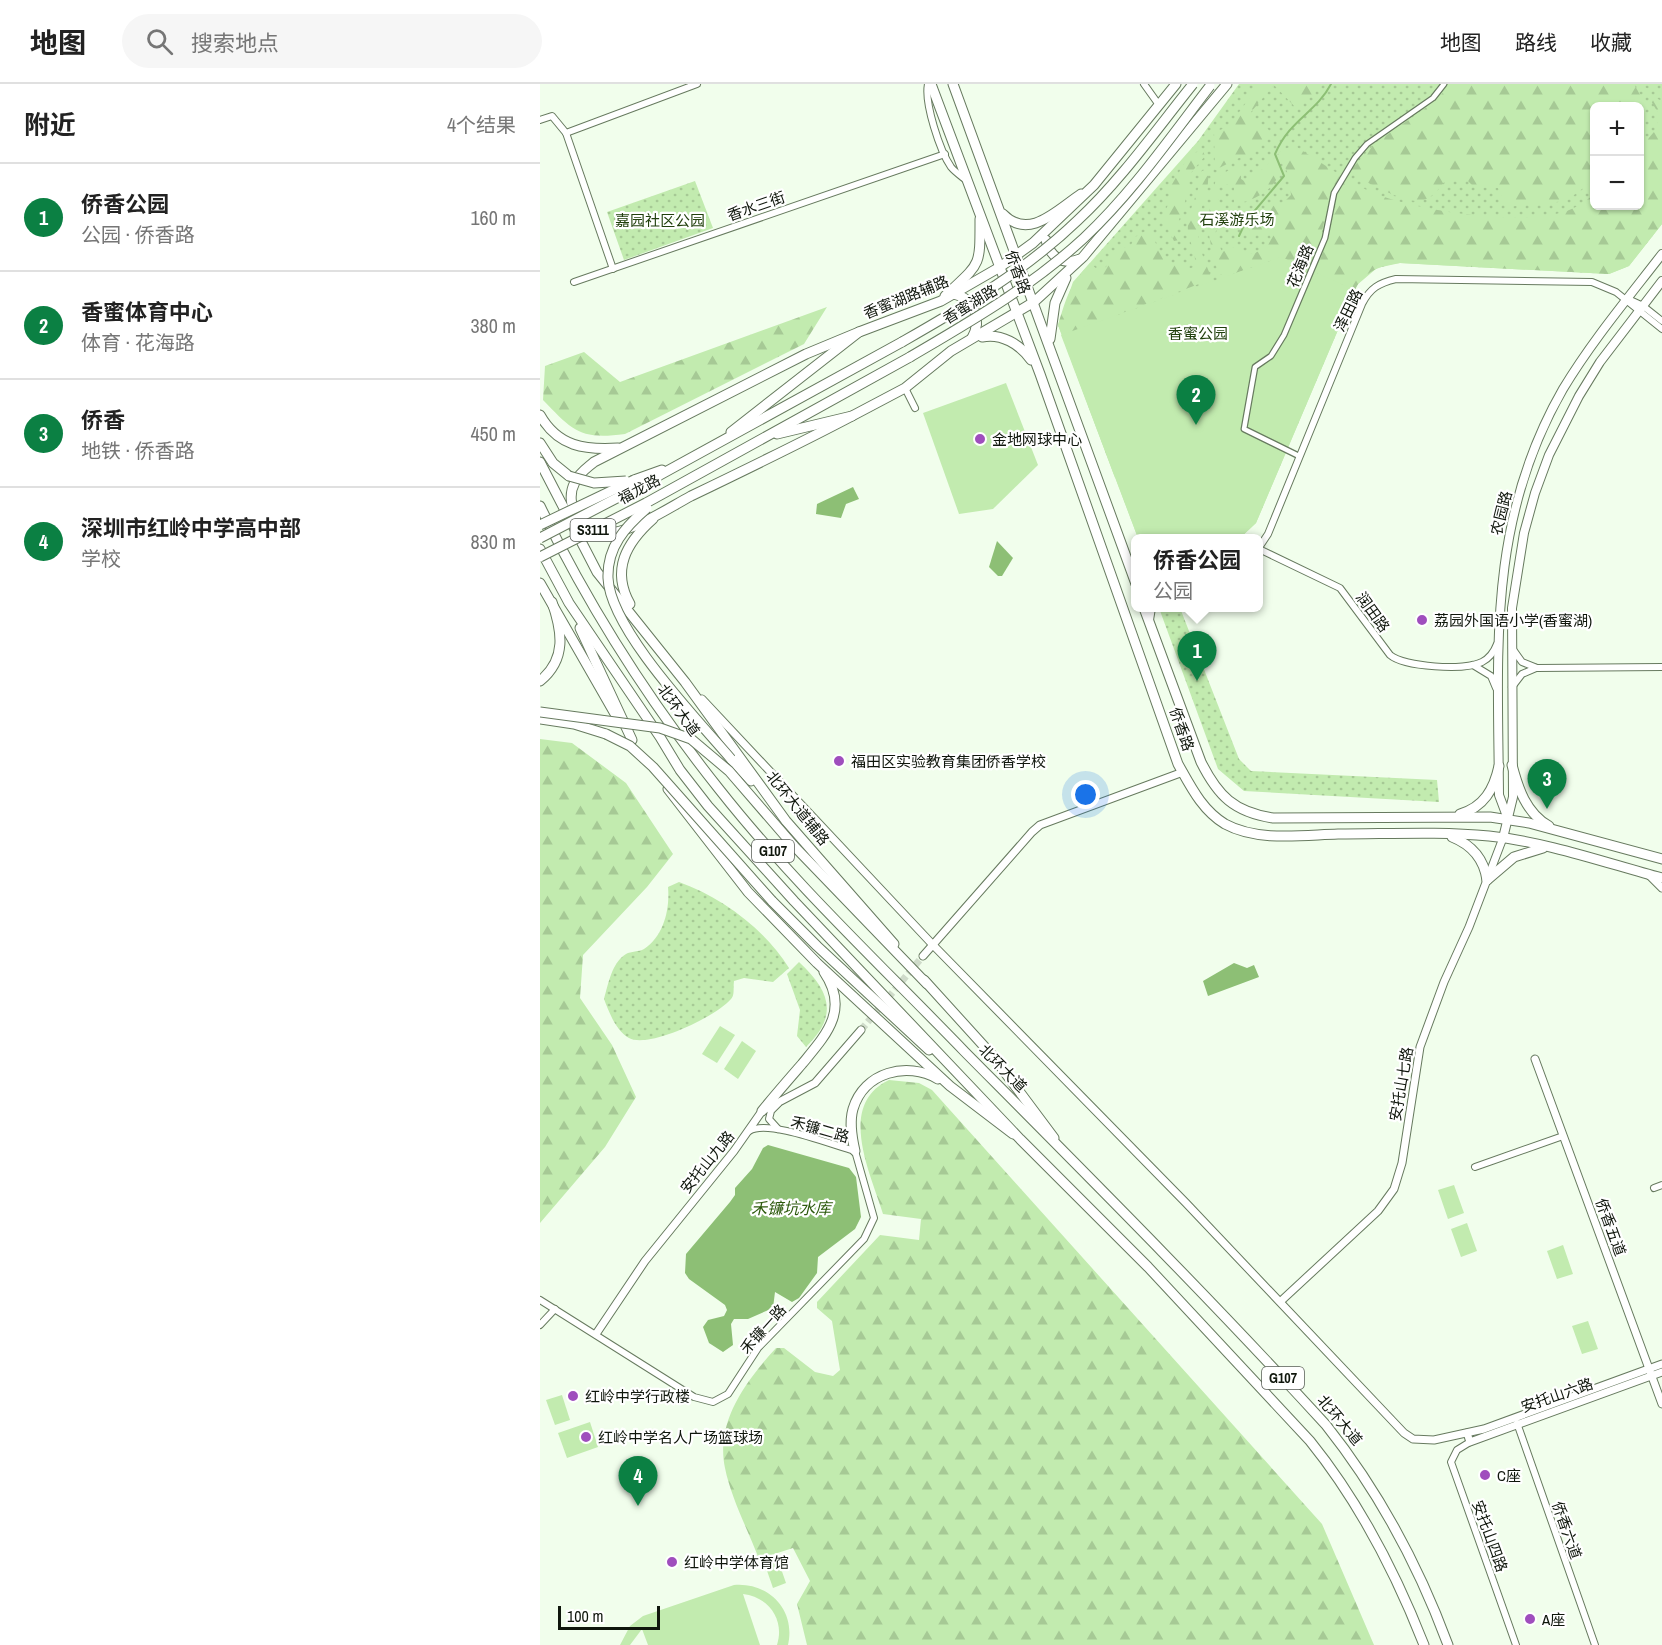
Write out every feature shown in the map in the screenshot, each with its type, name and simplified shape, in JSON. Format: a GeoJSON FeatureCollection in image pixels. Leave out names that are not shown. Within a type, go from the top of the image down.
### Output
{"type":"FeatureCollection","features":[{"type":"Feature","properties":{"kind":"main road","name":"侨香路"},"geometry":{"type":"LineString","coordinates":[[930,84],[980,210],[1183,772],[1197,798],[1208,811],[1226,824],[1248,832],[1273,835],[1448,835],[1503,838],[1662,878]]}},
{"type":"Feature","properties":{"kind":"main road","name":"侨香路"},"geometry":{"type":"LineString","coordinates":[[953,84],[1131,571]]}},
{"type":"Feature","properties":{"kind":"main road","name":"香蜜湖路辅路"},"geometry":{"type":"LineString","coordinates":[[709,447],[760,411],[833,350],[859,332],[936,304],[1000,267],[1048,231],[1094,185],[1176,84]]}},
{"type":"Feature","properties":{"kind":"main road","name":"香蜜湖路"},"geometry":{"type":"LineString","coordinates":[[679,465],[902,342],[997,286],[1065,232],[1113,183],[1193,84]]}},
{"type":"Feature","properties":{"kind":"main road"},"geometry":{"type":"LineString","coordinates":[[1051,347],[1050,326],[1063,284],[1227,84]]}},
{"type":"Feature","properties":{"kind":"main road","name":"香蜜湖路"},"geometry":{"type":"LineString","coordinates":[[688,479],[910,357],[998,305],[1075,246],[1130,189],[1211,85]]}},
{"type":"Feature","properties":{"kind":"main road"},"geometry":{"type":"LineString","coordinates":[[999,206],[1014,223],[1029,226],[1094,185]]}},
{"type":"Feature","properties":{"kind":"main road"},"geometry":{"type":"LineString","coordinates":[[936,304],[978,261],[981,245],[980,210]]}},
{"type":"Feature","properties":{"kind":"main road"},"geometry":{"type":"LineString","coordinates":[[1048,231],[1048,247],[1058,259],[1069,262],[1081,260]]}},
{"type":"Feature","properties":{"kind":"main road","name":"农园路"},"geometry":{"type":"LineString","coordinates":[[1508,819],[1499,795],[1500,599],[1508,536],[1525,473],[1563,390],[1593,344],[1662,254]]}},
{"type":"Feature","properties":{"kind":"main road"},"geometry":{"type":"LineString","coordinates":[[859,332],[823,346],[620,447],[585,469],[575,482],[571,502],[577,517],[587,529],[603,534],[622,530],[852,416],[905,388],[946,355],[1017,314],[1081,260]]}},
{"type":"Feature","properties":{"kind":"main road","name":"农园路"},"geometry":{"type":"LineString","coordinates":[[1503,838],[1513,797],[1512,608],[1524,533],[1549,455],[1579,396],[1600,362],[1662,281]]}},
{"type":"Feature","properties":{"kind":"main road"},"geometry":{"type":"LineString","coordinates":[[954,294],[967,300],[976,314],[977,327],[971,340]]}},
{"type":"Feature","properties":{"kind":"main road"},"geometry":{"type":"LineString","coordinates":[[971,340],[990,335],[1007,339],[1027,354],[1040,374]]}},
{"type":"Feature","properties":{"kind":"main road"},"geometry":{"type":"LineString","coordinates":[[540,415],[550,430],[565,442],[594,449],[620,447]]}},
{"type":"Feature","properties":{"kind":"main road"},"geometry":{"type":"LineString","coordinates":[[763,439],[792,429],[852,416]]}},
{"type":"Feature","properties":{"kind":"main road"},"geometry":{"type":"LineString","coordinates":[[540,443],[547,456],[560,470],[579,480],[636,484]]}},
{"type":"Feature","properties":{"kind":"main road","name":"北环大道辅路"},"geometry":{"type":"LineString","coordinates":[[540,463],[597,572],[685,682],[786,821],[927,984],[992,1055],[1063,1151]]}},
{"type":"Feature","properties":{"kind":"main road","name":"福龙路"},"geometry":{"type":"LineString","coordinates":[[540,538],[636,484],[679,465]]}},
{"type":"Feature","properties":{"kind":"main road","name":"福龙路"},"geometry":{"type":"LineString","coordinates":[[540,557],[646,506],[688,479]]}},
{"type":"Feature","properties":{"kind":"main road"},"geometry":{"type":"LineString","coordinates":[[540,525],[636,484]]}},
{"type":"Feature","properties":{"kind":"main road","name":"北环大道"},"geometry":{"type":"LineString","coordinates":[[540,506],[566,560],[605,628],[664,718],[720,790],[829,913],[1284,1379],[1352,1457],[1397,1529],[1421,1576],[1448,1645]]}},
{"type":"Feature","properties":{"kind":"main road"},"geometry":{"type":"LineString","coordinates":[[646,506],[621,533],[614,548],[608,578],[611,596],[623,621],[657,672],[786,821]]}},
{"type":"Feature","properties":{"kind":"main road"},"geometry":{"type":"LineString","coordinates":[[647,634],[623,592],[620,574],[625,555],[641,530],[662,511]]}},
{"type":"Feature","properties":{"kind":"main road","name":"北环大道"},"geometry":{"type":"LineString","coordinates":[[540,549],[569,603],[680,770],[708,806],[794,901],[962,1078],[1156,1276],[1281,1408],[1332,1468],[1374,1535],[1407,1602],[1424,1645]]}},
{"type":"Feature","properties":{"kind":"main road"},"geometry":{"type":"LineString","coordinates":[[540,583],[632,740],[705,839],[748,891],[817,963],[950,1086]]}},
{"type":"Feature","properties":{"kind":"main road"},"geometry":{"type":"LineString","coordinates":[[1118,591],[1131,584]]}},
{"type":"Feature","properties":{"kind":"main road"},"geometry":{"type":"LineString","coordinates":[[540,681],[548,675],[560,653],[560,625],[552,602]]}},
{"type":"Feature","properties":{"kind":"main road"},"geometry":{"type":"LineString","coordinates":[[569,603],[632,740]]}},
{"type":"Feature","properties":{"kind":"main road"},"geometry":{"type":"LineString","coordinates":[[1126,613],[1131,612]]}},
{"type":"Feature","properties":{"kind":"main road","name":"侨香路"},"geometry":{"type":"LineString","coordinates":[[1145,612],[1201,762],[1212,784],[1239,809],[1253,815],[1273,818],[1508,819],[1662,859]]}},
{"type":"Feature","properties":{"kind":"main road"},"geometry":{"type":"LineString","coordinates":[[540,712],[660,728],[691,739],[729,771],[793,845],[927,984]]}},
{"type":"Feature","properties":{"kind":"main road"},"geometry":{"type":"LineString","coordinates":[[540,719],[574,724],[619,738],[648,761],[772,901],[897,1022],[962,1078]]}},
{"type":"Feature","properties":{"kind":"main road"},"geometry":{"type":"LineString","coordinates":[[1512,765],[1516,783],[1528,806],[1545,824],[1559,831]]}},
{"type":"Feature","properties":{"kind":"main road"},"geometry":{"type":"LineString","coordinates":[[1453,817],[1466,813],[1485,800],[1496,781],[1499,766]]}},
{"type":"Feature","properties":{"kind":"main road"},"geometry":{"type":"LineString","coordinates":[[1448,835],[1474,850],[1484,864],[1487,880],[1514,857],[1531,850],[1548,848]]}},
{"type":"Feature","properties":{"kind":"main road"},"geometry":{"type":"LineString","coordinates":[[762,1111],[821,1043],[832,1026],[833,990],[817,963]]}},
{"type":"Feature","properties":{"kind":"main road"},"geometry":{"type":"LineString","coordinates":[[855,1152],[853,1111],[860,1094],[872,1082],[888,1073],[906,1069],[928,1073],[950,1086],[1020,1138]]}},
{"type":"Feature","properties":{"kind":"street"},"geometry":{"type":"LineString","coordinates":[[566,133],[697,84]]}},
{"type":"Feature","properties":{"kind":"street","name":"侨香路"},"geometry":{"type":"LineString","coordinates":[[930,84],[927,101],[945,154],[951,167],[968,181]]}},
{"type":"Feature","properties":{"kind":"street"},"geometry":{"type":"LineString","coordinates":[[1144,84],[1159,105]]}},
{"type":"Feature","properties":{"kind":"street","name":"花海路"},"geometry":{"type":"LineString","coordinates":[[1299,456],[1244,429],[1255,367],[1272,356],[1284,335],[1325,238],[1334,193],[1355,158],[1367,144],[1433,98],[1444,84]]}},
{"type":"Feature","properties":{"kind":"street"},"geometry":{"type":"LineString","coordinates":[[540,120],[552,116],[566,133],[613,269]]}},
{"type":"Feature","properties":{"kind":"street","name":"香水三街"},"geometry":{"type":"LineString","coordinates":[[574,282],[945,154]]}},
{"type":"Feature","properties":{"kind":"street","name":"泽田路"},"geometry":{"type":"LineString","coordinates":[[1263,542],[1362,304],[1367,294],[1377,285],[1396,279],[1576,281],[1604,285],[1662,321]]}},
{"type":"Feature","properties":{"kind":"street","name":"泽田路"},"geometry":{"type":"LineString","coordinates":[[1641,308],[1662,329]]}},
{"type":"Feature","properties":{"kind":"street"},"geometry":{"type":"LineString","coordinates":[[905,388],[915,408]]}},
{"type":"Feature","properties":{"kind":"street","name":"润田路"},"geometry":{"type":"LineString","coordinates":[[1263,551],[1340,588],[1390,655],[1400,662],[1413,665],[1472,665]]}},
{"type":"Feature","properties":{"kind":"street"},"geometry":{"type":"LineString","coordinates":[[1151,627],[1152,612]]}},
{"type":"Feature","properties":{"kind":"street"},"geometry":{"type":"LineString","coordinates":[[1472,665],[1491,656],[1498,640]]}},
{"type":"Feature","properties":{"kind":"street"},"geometry":{"type":"LineString","coordinates":[[1511,645],[1522,662],[1537,668],[1662,668]]}},
{"type":"Feature","properties":{"kind":"street"},"geometry":{"type":"LineString","coordinates":[[1472,665],[1491,676],[1499,696]]}},
{"type":"Feature","properties":{"kind":"street"},"geometry":{"type":"LineString","coordinates":[[1512,688],[1522,674],[1537,668]]}},
{"type":"Feature","properties":{"kind":"street","name":"北环大道"},"geometry":{"type":"LineString","coordinates":[[685,682],[933,945],[1281,1301],[1404,1433]]}},
{"type":"Feature","properties":{"kind":"street"},"geometry":{"type":"LineString","coordinates":[[923,957],[1040,825],[1183,772]]}},
{"type":"Feature","properties":{"kind":"street","name":"安托山七路"},"geometry":{"type":"LineString","coordinates":[[1281,1301],[1378,1211],[1394,1189],[1402,1163],[1420,1047],[1503,838]]}},
{"type":"Feature","properties":{"kind":"street"},"geometry":{"type":"LineString","coordinates":[[1648,874],[1662,888]]}},
{"type":"Feature","properties":{"kind":"street","name":"安托山九路"},"geometry":{"type":"LineString","coordinates":[[596,1334],[645,1261],[748,1132],[762,1111],[815,1083],[861,1030]]}},
{"type":"Feature","properties":{"kind":"street","name":"侨香五道"},"geometry":{"type":"LineString","coordinates":[[1535,1059],[1662,1404]]}},
{"type":"Feature","properties":{"kind":"street","name":"禾镰二路"},"geometry":{"type":"LineString","coordinates":[[778,1130],[769,1119],[771,1111],[780,1102]]}},
{"type":"Feature","properties":{"kind":"street","name":"禾镰二路"},"geometry":{"type":"LineString","coordinates":[[748,1132],[760,1127],[778,1130],[855,1152]]}},
{"type":"Feature","properties":{"kind":"street"},"geometry":{"type":"LineString","coordinates":[[1475,1167],[1563,1136]]}},
{"type":"Feature","properties":{"kind":"street","name":"禾镰一路"},"geometry":{"type":"LineString","coordinates":[[596,1334],[694,1397],[713,1402],[723,1398],[758,1348],[869,1232],[874,1218],[873,1208],[855,1152]]}},
{"type":"Feature","properties":{"kind":"street"},"geometry":{"type":"LineString","coordinates":[[1654,1188],[1662,1185]]}},
{"type":"Feature","properties":{"kind":"street"},"geometry":{"type":"LineString","coordinates":[[540,1300],[596,1334]]}},
{"type":"Feature","properties":{"kind":"street"},"geometry":{"type":"LineString","coordinates":[[540,1325],[555,1309]]}},
{"type":"Feature","properties":{"kind":"street","name":"安托山六路"},"geometry":{"type":"LineString","coordinates":[[1470,1442],[1650,1372],[1662,1364]]}},
{"type":"Feature","properties":{"kind":"street","name":"安托山六路"},"geometry":{"type":"LineString","coordinates":[[1404,1433],[1420,1440],[1467,1433],[1650,1372],[1662,1372]]}},
{"type":"Feature","properties":{"kind":"street","name":"侨香六道"},"geometry":{"type":"LineString","coordinates":[[1517,1424],[1595,1645]]}},
{"type":"Feature","properties":{"kind":"street"},"geometry":{"type":"LineString","coordinates":[[1467,1433],[1470,1442]]}},
{"type":"Feature","properties":{"kind":"street","name":"安托山四路"},"geometry":{"type":"LineString","coordinates":[[1470,1442],[1457,1450],[1451,1462],[1516,1645]]}},
{"type":"Feature","properties":{"kind":"green space","name":"香蜜公园"},"geometry":{"type":"Polygon","coordinates":[[[1239,84],[1662,84],[1662,224],[1629,266],[1609,274],[1400,263],[1377,268],[1357,285],[1256,523],[1244,534],[1136,534],[1058,325],[1073,282],[1198,141],[1239,84]]]}},
{"type":"Feature","properties":{"kind":"green space"},"geometry":{"type":"Polygon","coordinates":[[[1260,84],[1319,84],[1311,96],[1295,107],[1274,85],[1251,112],[1255,120],[1269,130],[1271,136],[1259,148],[1215,170],[1214,132],[1228,127],[1260,84]]]}},
{"type":"Feature","properties":{"kind":"green space"},"geometry":{"type":"Polygon","coordinates":[[[1450,84],[1634,84],[1644,102],[1590,102],[1590,183],[1566,201],[1506,207],[1498,188],[1474,187],[1467,180],[1445,181],[1427,199],[1411,200],[1383,190],[1349,172],[1374,144],[1437,100],[1450,84]]]}},
{"type":"Feature","properties":{"kind":"green space"},"geometry":{"type":"Polygon","coordinates":[[[1642,86],[1651,90],[1650,95],[1662,101],[1662,224],[1629,266],[1609,274],[1400,263],[1373,270],[1363,278],[1355,290],[1314,272],[1323,253],[1343,177],[1372,192],[1395,200],[1469,215],[1544,216],[1572,209],[1590,197],[1590,210],[1644,210],[1644,143],[1654,132],[1660,116],[1642,86]]]}},
{"type":"Feature","properties":{"kind":"green space"},"geometry":{"type":"Polygon","coordinates":[[[1295,146],[1340,175],[1310,270],[1281,257],[1233,274],[1219,274],[1213,257],[1207,223],[1216,178],[1242,162],[1241,179],[1248,183],[1283,149],[1295,146]],[[1283,163],[1279,164],[1280,171],[1272,185],[1258,196],[1242,202],[1234,203],[1234,183],[1217,186],[1221,215],[1215,234],[1222,252],[1232,247],[1253,254],[1267,247],[1271,238],[1269,233],[1249,236],[1250,229],[1265,219],[1265,208],[1284,202],[1291,195],[1289,176],[1283,163]]]}},
{"type":"Feature","properties":{"kind":"green space"},"geometry":{"type":"Polygon","coordinates":[[[1202,149],[1205,156],[1190,174],[1185,202],[1176,229],[1179,240],[1174,241],[1162,217],[1171,199],[1171,186],[1188,157],[1202,149]]]}},
{"type":"Feature","properties":{"kind":"green space"},"geometry":{"type":"Polygon","coordinates":[[[1207,169],[1208,183],[1199,217],[1198,238],[1212,279],[1099,322],[1115,478],[1058,325],[1069,292],[1090,263],[1099,271],[1104,270],[1116,251],[1131,245],[1135,237],[1146,231],[1151,233],[1166,265],[1174,264],[1179,259],[1188,269],[1194,267],[1195,258],[1188,223],[1202,171],[1207,169]]]}},
{"type":"Feature","properties":{"kind":"green space","name":"嘉园社区公园"},"geometry":{"type":"Polygon","coordinates":[[[695,181],[713,228],[624,260],[607,212],[695,181]]]}},
{"type":"Feature","properties":{"kind":"green space"},"geometry":{"type":"Polygon","coordinates":[[[1281,257],[1355,290],[1256,523],[1244,534],[1136,534],[1061,335],[1281,257]]]}},
{"type":"Feature","properties":{"kind":"green space"},"geometry":{"type":"Polygon","coordinates":[[[827,307],[804,344],[625,434],[597,436],[578,431],[543,400],[545,366],[584,352],[620,382],[827,307]]]}},
{"type":"Feature","properties":{"kind":"green space","name":"金地网球中心"},"geometry":{"type":"Polygon","coordinates":[[[1006,383],[1038,465],[993,509],[959,514],[923,413],[1006,383]]]}},
{"type":"Feature","properties":{"kind":"green space"},"geometry":{"type":"Polygon","coordinates":[[[1160,612],[1182,612],[1239,759],[1251,771],[1437,780],[1439,802],[1244,791],[1218,769],[1160,612]]]}},
{"type":"Feature","properties":{"kind":"green space"},"geometry":{"type":"Polygon","coordinates":[[[540,739],[572,743],[626,783],[673,854],[647,887],[583,955],[580,998],[612,1045],[636,1097],[605,1147],[540,1223],[540,739]]]}},
{"type":"Feature","properties":{"kind":"green space"},"geometry":{"type":"Polygon","coordinates":[[[679,882],[711,896],[741,916],[768,940],[789,968],[773,982],[744,978],[734,981],[731,999],[712,1014],[682,1029],[651,1039],[629,1038],[617,1026],[604,999],[609,981],[621,958],[628,953],[644,949],[656,937],[667,913],[668,887],[679,882]]]}},
{"type":"Feature","properties":{"kind":"green space"},"geometry":{"type":"Polygon","coordinates":[[[799,962],[818,983],[824,993],[826,1003],[823,1024],[806,1047],[797,1036],[800,1010],[787,974],[799,962]]]}},
{"type":"Feature","properties":{"kind":"green space"},"geometry":{"type":"Polygon","coordinates":[[[720,1026],[735,1035],[717,1063],[702,1054],[720,1026]]]}},
{"type":"Feature","properties":{"kind":"green space"},"geometry":{"type":"Polygon","coordinates":[[[742,1041],[756,1051],[738,1079],[724,1069],[742,1041]]]}},
{"type":"Feature","properties":{"kind":"green space"},"geometry":{"type":"Polygon","coordinates":[[[889,1080],[919,1083],[932,1090],[1322,1524],[1374,1645],[807,1645],[797,1604],[810,1581],[793,1548],[759,1559],[735,1502],[725,1468],[723,1451],[725,1434],[729,1418],[744,1388],[776,1348],[784,1348],[815,1372],[833,1376],[840,1370],[832,1321],[817,1308],[817,1302],[880,1235],[919,1240],[921,1219],[883,1214],[862,1141],[861,1123],[864,1106],[873,1091],[889,1080]]]}},
{"type":"Feature","properties":{"kind":"green space"},"geometry":{"type":"Polygon","coordinates":[[[1454,1185],[1464,1213],[1448,1219],[1438,1190],[1454,1185]]]}},
{"type":"Feature","properties":{"kind":"green space"},"geometry":{"type":"Polygon","coordinates":[[[1467,1223],[1477,1251],[1461,1257],[1451,1229],[1467,1223]]]}},
{"type":"Feature","properties":{"kind":"green space"},"geometry":{"type":"Polygon","coordinates":[[[1563,1245],[1573,1274],[1557,1279],[1547,1251],[1563,1245]]]}},
{"type":"Feature","properties":{"kind":"green space"},"geometry":{"type":"Polygon","coordinates":[[[1588,1321],[1598,1349],[1582,1354],[1572,1326],[1588,1321]]]}},
{"type":"Feature","properties":{"kind":"green space","name":"红岭中学名人广场篮球场"},"geometry":{"type":"Polygon","coordinates":[[[562,1395],[570,1420],[555,1425],[546,1400],[562,1395]]]}},
{"type":"Feature","properties":{"kind":"green space"},"geometry":{"type":"Polygon","coordinates":[[[590,1422],[598,1447],[567,1458],[558,1433],[590,1422]]]}},
{"type":"Feature","properties":{"kind":"green space"},"geometry":{"type":"Polygon","coordinates":[[[778,1560],[786,1583],[773,1588],[765,1565],[778,1560]]]}},
{"type":"Feature","properties":{"kind":"green space"},"geometry":{"type":"Polygon","coordinates":[[[734,1585],[758,1588],[769,1593],[777,1601],[788,1620],[788,1645],[777,1645],[779,1627],[773,1611],[760,1600],[743,1594],[760,1645],[648,1645],[642,1629],[630,1645],[620,1645],[630,1626],[643,1616],[734,1585]]]}},
{"type":"Feature","properties":{"kind":"water"},"geometry":{"type":"Polygon","coordinates":[[[853,487],[859,499],[846,504],[841,518],[816,514],[817,504],[853,487]]]}},
{"type":"Feature","properties":{"kind":"water"},"geometry":{"type":"Polygon","coordinates":[[[997,541],[1013,558],[1002,576],[998,576],[989,567],[997,541]]]}},
{"type":"Feature","properties":{"kind":"water"},"geometry":{"type":"Polygon","coordinates":[[[1234,963],[1247,968],[1254,965],[1259,977],[1208,996],[1203,981],[1234,963]]]}},
{"type":"Feature","properties":{"kind":"water","name":"禾镰坑水库"},"geometry":{"type":"Polygon","coordinates":[[[768,1145],[849,1168],[856,1177],[861,1217],[855,1229],[818,1257],[817,1273],[799,1298],[792,1302],[775,1292],[773,1308],[748,1319],[734,1319],[731,1324],[733,1345],[723,1352],[709,1343],[703,1327],[708,1320],[724,1316],[727,1310],[725,1305],[689,1279],[685,1273],[686,1254],[730,1202],[735,1195],[735,1188],[752,1169],[763,1148],[768,1145]]]}},
{"type":"Feature","properties":{"kind":"waterway"},"geometry":{"type":"LineString","coordinates":[[1239,236],[1246,221],[1284,176],[1275,154],[1281,142],[1295,124],[1325,94],[1331,84]]}},
{"type":"Feature","properties":{"kind":"tunnel"},"geometry":{"type":"LineString","coordinates":[[861,1030],[923,956]]}},
{"type":"Feature","properties":{"kind":"place","name":"香蜜体育中心"},"geometry":{"type":"Point","coordinates":[1196,425]}},
{"type":"Feature","properties":{"kind":"place","name":"金地网球中心"},"geometry":{"type":"Point","coordinates":[980,439]}},
{"type":"Feature","properties":{"kind":"place","name":"荔园外国语小学(香蜜湖)"},"geometry":{"type":"Point","coordinates":[1422,620]}},
{"type":"Feature","properties":{"kind":"place","name":"侨香公园"},"geometry":{"type":"Point","coordinates":[1197,681]}},
{"type":"Feature","properties":{"kind":"place","name":"福田区实验教育集团侨香学校"},"geometry":{"type":"Point","coordinates":[839,761]}},
{"type":"Feature","properties":{"kind":"place","name":"侨香"},"geometry":{"type":"Point","coordinates":[1547,809]}},
{"type":"Feature","properties":{"kind":"place","name":"红岭中学行政楼"},"geometry":{"type":"Point","coordinates":[573,1396]}},
{"type":"Feature","properties":{"kind":"place","name":"红岭中学名人广场篮球场"},"geometry":{"type":"Point","coordinates":[586,1437]}},
{"type":"Feature","properties":{"kind":"place","name":"C座"},"geometry":{"type":"Point","coordinates":[1485,1475]}},
{"type":"Feature","properties":{"kind":"place","name":"深圳市红岭中学高中部"},"geometry":{"type":"Point","coordinates":[638,1506]}},
{"type":"Feature","properties":{"kind":"place","name":"红岭中学体育馆"},"geometry":{"type":"Point","coordinates":[672,1562]}},
{"type":"Feature","properties":{"kind":"place","name":"A座"},"geometry":{"type":"Point","coordinates":[1530,1619]}},
{"type":"Feature","properties":{"kind":"park label","name":"石溪游乐场"},"geometry":{"type":"Point","coordinates":[1237,219]}}]}
